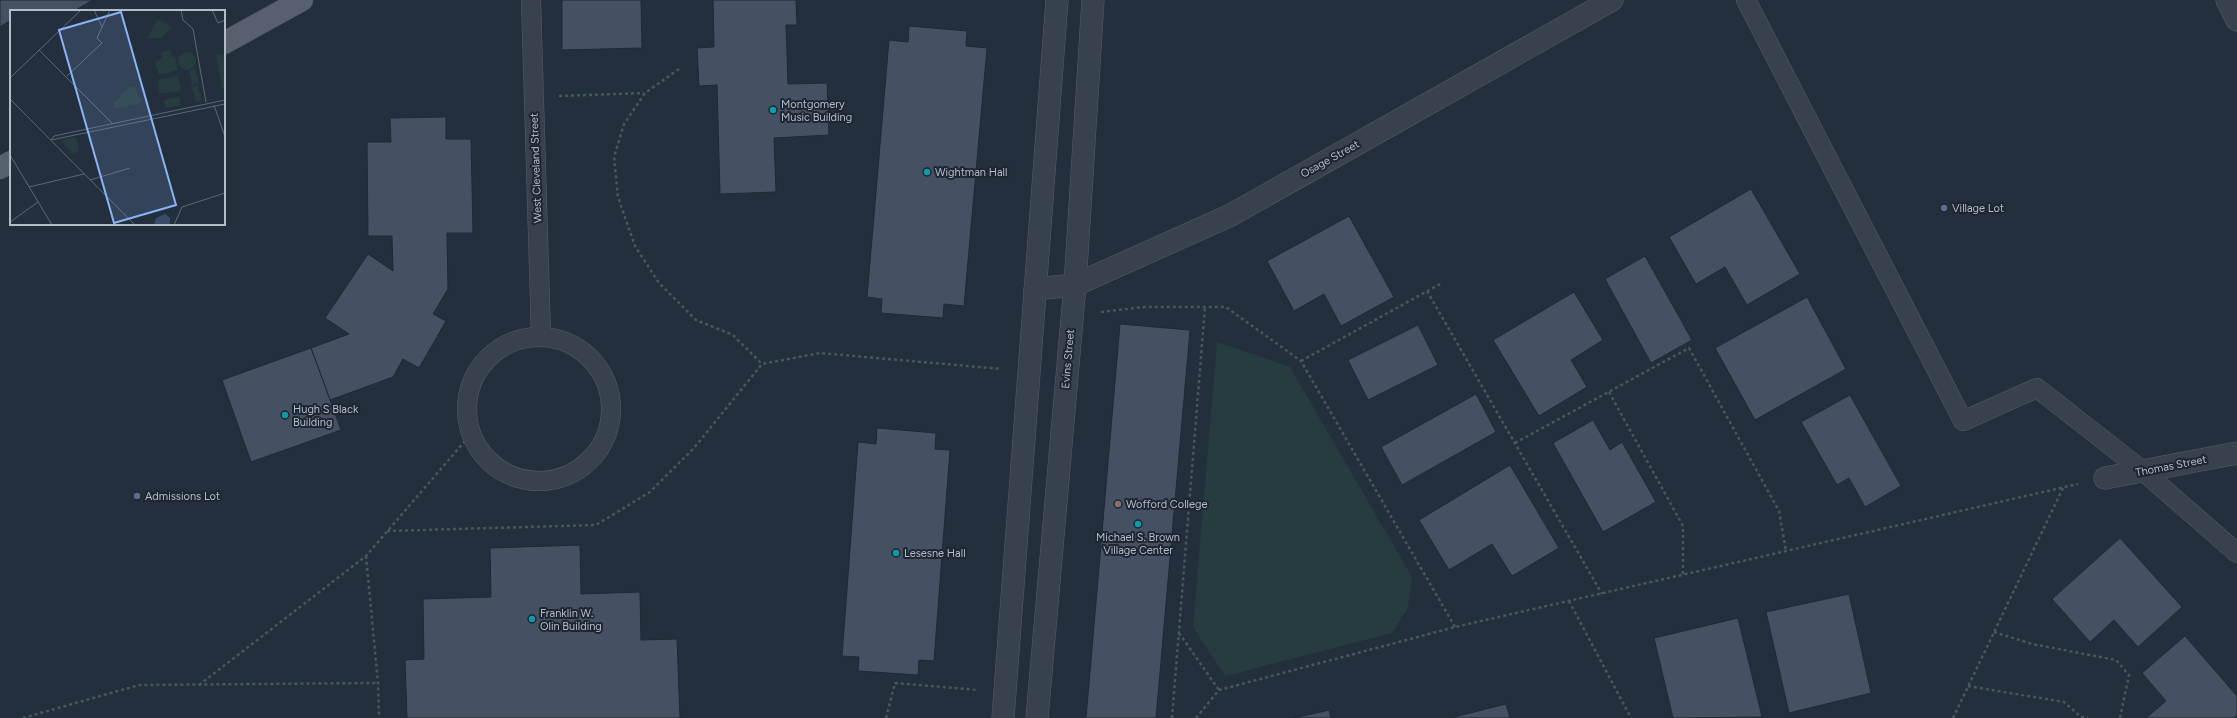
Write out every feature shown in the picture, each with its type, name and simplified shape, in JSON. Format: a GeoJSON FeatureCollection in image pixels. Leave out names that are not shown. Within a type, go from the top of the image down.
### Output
{"type":"FeatureCollection","features":[{"type":"Feature","properties":{"kind":"main road"},"geometry":{"type":"LineString","coordinates":[[225,42],[302,0]]}},
{"type":"Feature","properties":{"kind":"main road"},"geometry":{"type":"LineString","coordinates":[[0,168],[10,163]]}},
{"type":"Feature","properties":{"kind":"street"},"geometry":{"type":"LineString","coordinates":[[1004,718],[1057,0]]}},
{"type":"Feature","properties":{"kind":"street","name":"Evins Street"},"geometry":{"type":"LineString","coordinates":[[1037,718],[1075,285],[1093,0]]}},
{"type":"Feature","properties":{"kind":"street","name":"Osage Street"},"geometry":{"type":"LineString","coordinates":[[1035,289],[1075,285],[1231,215],[1612,0]]}},
{"type":"Feature","properties":{"kind":"street"},"geometry":{"type":"LineString","coordinates":[[2227,0],[2237,20]]}},
{"type":"Feature","properties":{"kind":"street","name":"Thomas Street"},"geometry":{"type":"LineString","coordinates":[[2105,478],[2237,453]]}},
{"type":"Feature","properties":{"kind":"lane","name":"West Cleveland Street"},"geometry":{"type":"LineString","coordinates":[[531,0],[541,336]]}},
{"type":"Feature","properties":{"kind":"lane"},"geometry":{"type":"LineString","coordinates":[[1746,0],[1963,421],[2037,388],[2143,471],[2237,553]]}},
{"type":"Feature","properties":{"kind":"lane"},"geometry":{"type":"LineString","coordinates":[[541,336],[569,342],[592,359],[606,383],[612,410],[605,438],[589,461],[564,477],[537,482],[509,475],[486,459],[471,434],[466,407],[472,379],[489,356],[513,340],[541,336]]}},
{"type":"Feature","properties":{"kind":"path"},"geometry":{"type":"LineString","coordinates":[[679,69],[645,93],[624,124],[614,157],[618,197],[635,246],[660,282],[696,320],[733,335],[762,364]]}},
{"type":"Feature","properties":{"kind":"path"},"geometry":{"type":"LineString","coordinates":[[534,98],[645,93]]}},
{"type":"Feature","properties":{"kind":"path"},"geometry":{"type":"LineString","coordinates":[[1301,361],[1442,283]]}},
{"type":"Feature","properties":{"kind":"path"},"geometry":{"type":"LineString","coordinates":[[1427,291],[1602,594]]}},
{"type":"Feature","properties":{"kind":"path"},"geometry":{"type":"LineString","coordinates":[[1072,314],[1144,307],[1226,307],[1301,361],[1455,627]]}},
{"type":"Feature","properties":{"kind":"path"},"geometry":{"type":"LineString","coordinates":[[1172,718],[1205,307]]}},
{"type":"Feature","properties":{"kind":"path"},"geometry":{"type":"LineString","coordinates":[[1515,443],[1689,348],[1779,511],[1786,551]]}},
{"type":"Feature","properties":{"kind":"path"},"geometry":{"type":"LineString","coordinates":[[387,531],[596,525],[650,492],[694,448],[762,364],[820,353],[1002,369]]}},
{"type":"Feature","properties":{"kind":"path"},"geometry":{"type":"LineString","coordinates":[[1609,392],[1683,526],[1683,575]]}},
{"type":"Feature","properties":{"kind":"path"},"geometry":{"type":"LineString","coordinates":[[200,685],[366,556],[471,434]]}},
{"type":"Feature","properties":{"kind":"path"},"geometry":{"type":"LineString","coordinates":[[1196,718],[1219,690],[1455,627],[2105,478]]}},
{"type":"Feature","properties":{"kind":"path"},"geometry":{"type":"LineString","coordinates":[[1953,718],[2063,487]]}},
{"type":"Feature","properties":{"kind":"path"},"geometry":{"type":"LineString","coordinates":[[366,556],[378,683],[379,718]]}},
{"type":"Feature","properties":{"kind":"path"},"geometry":{"type":"LineString","coordinates":[[1569,601],[1631,718]]}},
{"type":"Feature","properties":{"kind":"path"},"geometry":{"type":"LineString","coordinates":[[1994,632],[2032,644],[2116,660],[2128,675],[2120,718]]}},
{"type":"Feature","properties":{"kind":"path"},"geometry":{"type":"LineString","coordinates":[[1179,633],[1219,690]]}},
{"type":"Feature","properties":{"kind":"path"},"geometry":{"type":"LineString","coordinates":[[23,718],[139,685],[378,683]]}},
{"type":"Feature","properties":{"kind":"path"},"geometry":{"type":"LineString","coordinates":[[886,718],[895,683],[982,690]]}},
{"type":"Feature","properties":{"kind":"path"},"geometry":{"type":"LineString","coordinates":[[1968,686],[2064,702],[2082,717],[2088,718]]}},
{"type":"Feature","properties":{"kind":"green space"},"geometry":{"type":"Polygon","coordinates":[[[1217,342],[1290,367],[1412,577],[1408,608],[1392,633],[1225,676],[1193,627],[1217,342]]]}},
{"type":"Feature","properties":{"kind":"building"},"geometry":{"type":"Polygon","coordinates":[[[0,0],[93,0],[76,10],[10,10],[10,21],[0,27],[0,0]]]}},
{"type":"Feature","properties":{"kind":"building"},"geometry":{"type":"Polygon","coordinates":[[[562,0],[641,0],[642,48],[562,50],[562,0]]]}},
{"type":"Feature","properties":{"kind":"building","name":"Montgomery Music Building"},"geometry":{"type":"Polygon","coordinates":[[[713,0],[796,0],[797,25],[786,25],[788,84],[827,83],[829,135],[774,138],[776,192],[720,194],[717,85],[699,86],[697,48],[714,47],[713,0]]]}},
{"type":"Feature","properties":{"kind":"building","name":"Wightman Hall"},"geometry":{"type":"Polygon","coordinates":[[[909,26],[967,31],[966,46],[987,48],[964,306],[944,304],[943,318],[881,313],[882,299],[867,297],[889,40],[908,42],[909,26]]]}},
{"type":"Feature","properties":{"kind":"building"},"geometry":{"type":"Polygon","coordinates":[[[446,117],[446,139],[471,139],[473,233],[447,233],[448,289],[433,314],[446,321],[419,368],[403,359],[393,377],[330,400],[311,348],[349,334],[325,318],[368,254],[393,271],[392,236],[368,236],[367,142],[391,142],[390,118],[446,117]]]}},
{"type":"Feature","properties":{"kind":"building"},"geometry":{"type":"Polygon","coordinates":[[[1751,189],[1800,274],[1747,305],[1725,267],[1696,284],[1669,237],[1751,189]]]}},
{"type":"Feature","properties":{"kind":"building"},"geometry":{"type":"Polygon","coordinates":[[[1349,216],[1394,297],[1341,326],[1324,294],[1294,311],[1267,261],[1349,216]]]}},
{"type":"Feature","properties":{"kind":"building"},"geometry":{"type":"Polygon","coordinates":[[[1645,256],[1692,340],[1651,363],[1605,279],[1645,256]]]}},
{"type":"Feature","properties":{"kind":"building"},"geometry":{"type":"Polygon","coordinates":[[[1574,292],[1603,340],[1571,360],[1587,387],[1539,416],[1493,340],[1574,292]]]}},
{"type":"Feature","properties":{"kind":"building"},"geometry":{"type":"Polygon","coordinates":[[[1807,297],[1846,369],[1755,420],[1715,348],[1807,297]]]}},
{"type":"Feature","properties":{"kind":"building","name":"Michael S. Brown Village Center"},"geometry":{"type":"Polygon","coordinates":[[[1120,324],[1190,330],[1156,718],[1086,718],[1120,324]]]}},
{"type":"Feature","properties":{"kind":"building"},"geometry":{"type":"Polygon","coordinates":[[[1418,325],[1438,365],[1368,400],[1348,360],[1418,325]]]}},
{"type":"Feature","properties":{"kind":"building","name":"Hugh S Black Building"},"geometry":{"type":"Polygon","coordinates":[[[311,348],[341,430],[251,462],[222,380],[311,348]]]}},
{"type":"Feature","properties":{"kind":"building"},"geometry":{"type":"Polygon","coordinates":[[[1476,394],[1496,432],[1402,485],[1381,447],[1476,394]]]}},
{"type":"Feature","properties":{"kind":"building"},"geometry":{"type":"Polygon","coordinates":[[[1850,395],[1901,486],[1865,507],[1849,478],[1837,485],[1801,422],[1850,395]]]}},
{"type":"Feature","properties":{"kind":"building"},"geometry":{"type":"Polygon","coordinates":[[[1593,420],[1610,450],[1622,442],[1656,502],[1603,532],[1553,443],[1593,420]]]}},
{"type":"Feature","properties":{"kind":"building","name":"Lesesne Hall"},"geometry":{"type":"Polygon","coordinates":[[[877,428],[936,433],[935,449],[950,450],[934,661],[919,660],[918,675],[858,671],[859,657],[842,656],[858,442],[876,444],[877,428]]]}},
{"type":"Feature","properties":{"kind":"building"},"geometry":{"type":"Polygon","coordinates":[[[1510,465],[1559,548],[1512,576],[1492,544],[1449,570],[1419,520],[1510,465]]]}},
{"type":"Feature","properties":{"kind":"building"},"geometry":{"type":"Polygon","coordinates":[[[2120,538],[2182,607],[2138,647],[2114,620],[2090,642],[2052,599],[2120,538]]]}},
{"type":"Feature","properties":{"kind":"building","name":"Franklin W. Olin Building"},"geometry":{"type":"Polygon","coordinates":[[[580,545],[581,594],[640,592],[641,640],[677,639],[680,718],[407,718],[405,660],[424,659],[423,599],[491,597],[490,548],[580,545]]]}},
{"type":"Feature","properties":{"kind":"building"},"geometry":{"type":"Polygon","coordinates":[[[1849,594],[1871,693],[1789,713],[1766,612],[1849,594]]]}},
{"type":"Feature","properties":{"kind":"building"},"geometry":{"type":"Polygon","coordinates":[[[1738,618],[1762,717],[1673,718],[1654,638],[1738,618]]]}},
{"type":"Feature","properties":{"kind":"building"},"geometry":{"type":"Polygon","coordinates":[[[2185,636],[2237,696],[2237,715],[2234,718],[2146,718],[2166,701],[2142,673],[2185,636]]]}},
{"type":"Feature","properties":{"kind":"building"},"geometry":{"type":"Polygon","coordinates":[[[1506,704],[1510,718],[1450,718],[1506,704]]]}},
{"type":"Feature","properties":{"kind":"building"},"geometry":{"type":"Polygon","coordinates":[[[1329,710],[1331,718],[1294,718],[1329,710]]]}},
{"type":"Feature","properties":{"kind":"place","name":"Montgomery Music Building"},"geometry":{"type":"Point","coordinates":[773,110]}},
{"type":"Feature","properties":{"kind":"place","name":"Wightman Hall"},"geometry":{"type":"Point","coordinates":[927,172]}},
{"type":"Feature","properties":{"kind":"place","name":"Village Lot"},"geometry":{"type":"Point","coordinates":[1944,208]}},
{"type":"Feature","properties":{"kind":"place","name":"Hugh S Black Building"},"geometry":{"type":"Point","coordinates":[285,415]}},
{"type":"Feature","properties":{"kind":"place","name":"Admissions Lot"},"geometry":{"type":"Point","coordinates":[137,496]}},
{"type":"Feature","properties":{"kind":"place","name":"Wofford College"},"geometry":{"type":"Point","coordinates":[1118,504]}},
{"type":"Feature","properties":{"kind":"place","name":"Michael S. Brown Village Center"},"geometry":{"type":"Point","coordinates":[1138,524]}},
{"type":"Feature","properties":{"kind":"place","name":"Lesesne Hall"},"geometry":{"type":"Point","coordinates":[896,553]}},
{"type":"Feature","properties":{"kind":"place","name":"Franklin W. Olin Building"},"geometry":{"type":"Point","coordinates":[532,619]}}]}
